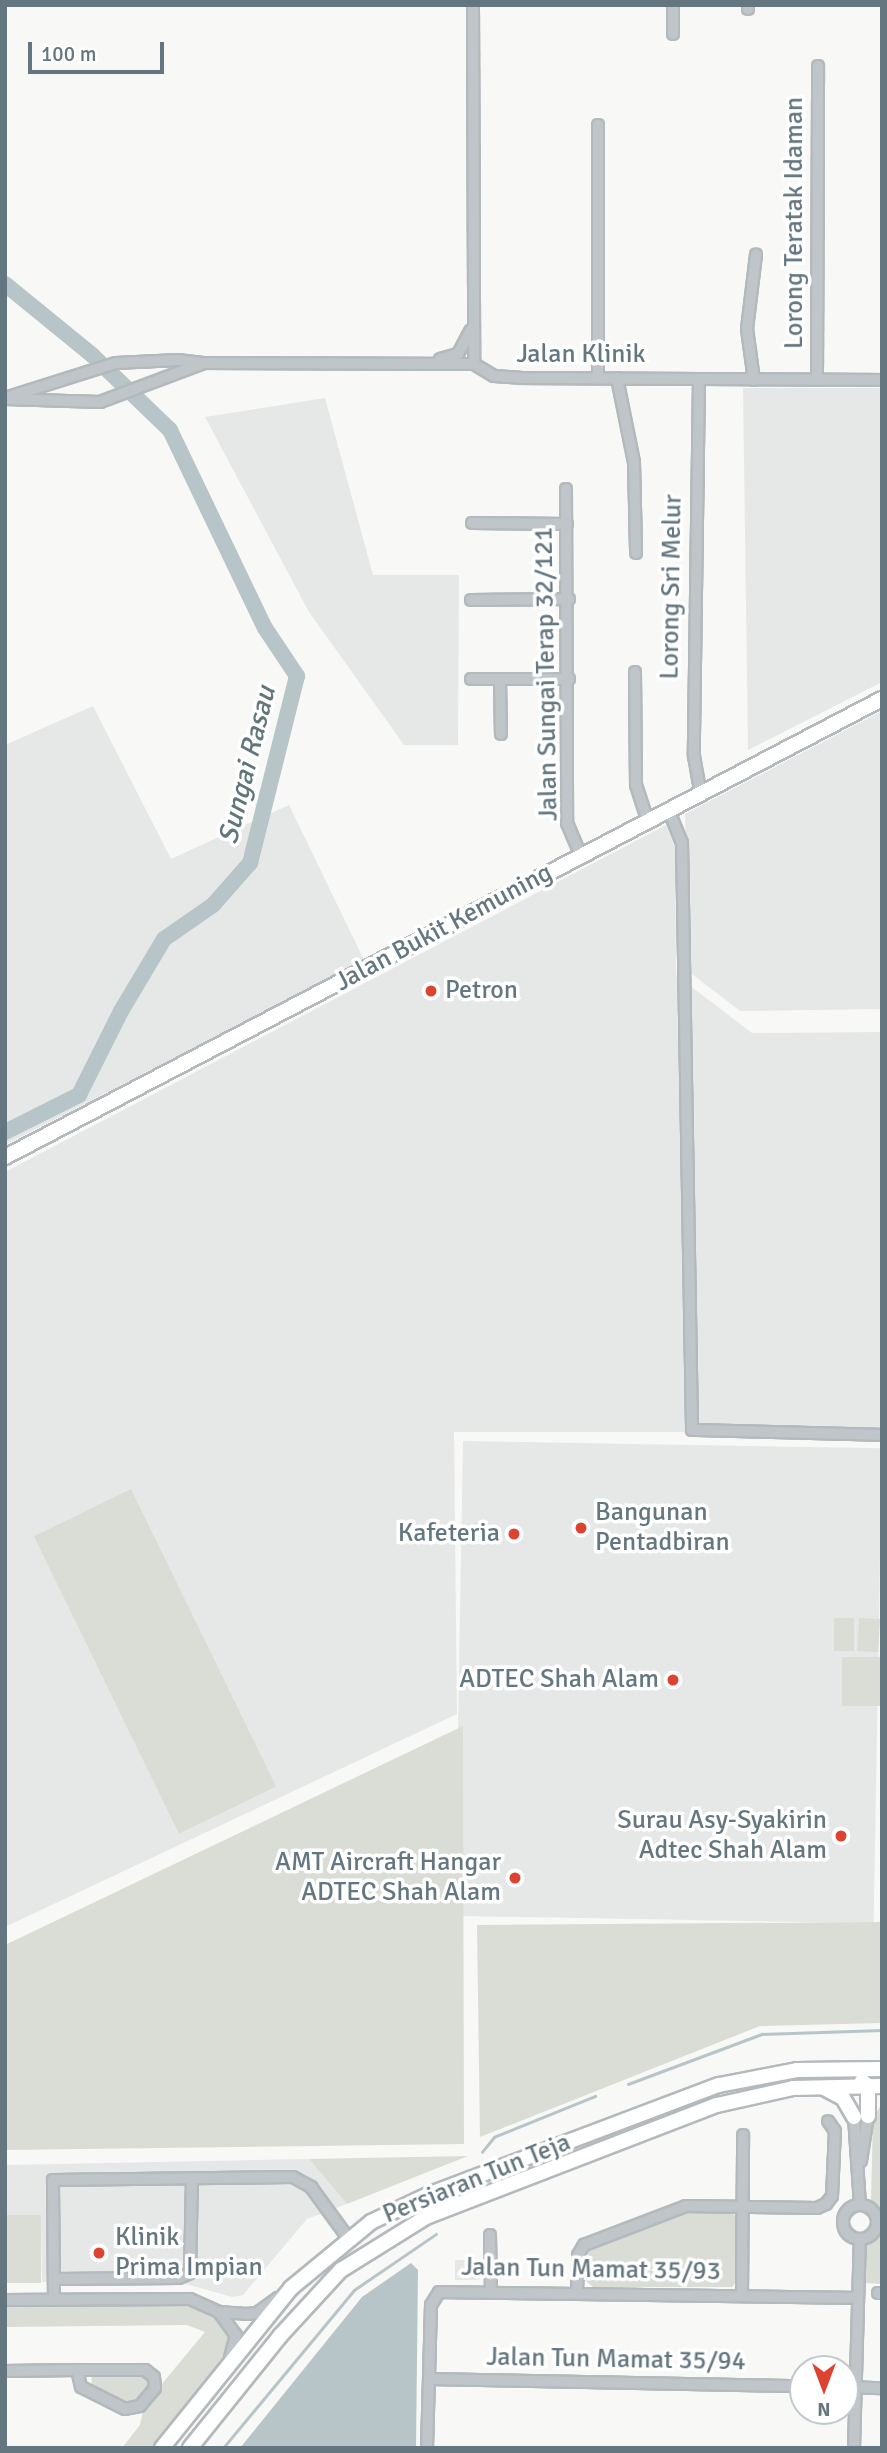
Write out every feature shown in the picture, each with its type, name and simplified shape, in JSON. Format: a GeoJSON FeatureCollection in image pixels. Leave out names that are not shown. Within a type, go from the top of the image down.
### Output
{"type":"FeatureCollection","features":[{"type":"Feature","properties":{"kind":"main road","name":"Jalan Bukit Kemuning"},"geometry":{"type":"LineString","coordinates":[[5,1157],[882,699]]}},
{"type":"Feature","properties":{"kind":"main road","name":"Persiaran Tun Teja"},"geometry":{"type":"LineString","coordinates":[[190,2448],[315,2297],[341,2270],[390,2236],[485,2191],[691,2114],[759,2094],[865,2082],[882,2069]]}},
{"type":"Feature","properties":{"kind":"main road","name":"Persiaran Tun Teja"},"geometry":{"type":"LineString","coordinates":[[162,2448],[291,2288],[348,2238],[430,2194],[719,2085],[775,2073],[865,2082]]}},
{"type":"Feature","properties":{"kind":"main road"},"geometry":{"type":"LineString","coordinates":[[861,2116],[865,2082]]}},
{"type":"Feature","properties":{"kind":"main road"},"geometry":{"type":"LineString","coordinates":[[820,2086],[843,2098],[861,2116]]}},
{"type":"Feature","properties":{"kind":"main road"},"geometry":{"type":"LineString","coordinates":[[861,2116],[882,2096]]}},
{"type":"Feature","properties":{"kind":"street"},"geometry":{"type":"LineString","coordinates":[[5,398],[116,363],[178,360],[204,363],[474,364],[473,5]]}},
{"type":"Feature","properties":{"kind":"street"},"geometry":{"type":"LineString","coordinates":[[673,5],[673,34]]}},
{"type":"Feature","properties":{"kind":"street","name":"Lorong Teratak Idaman"},"geometry":{"type":"LineString","coordinates":[[817,379],[818,66]]}},
{"type":"Feature","properties":{"kind":"street"},"geometry":{"type":"LineString","coordinates":[[598,125],[598,378]]}},
{"type":"Feature","properties":{"kind":"street"},"geometry":{"type":"LineString","coordinates":[[754,380],[747,329],[756,255]]}},
{"type":"Feature","properties":{"kind":"street"},"geometry":{"type":"LineString","coordinates":[[403,364],[458,354],[474,321]]}},
{"type":"Feature","properties":{"kind":"street"},"geometry":{"type":"LineString","coordinates":[[5,398],[100,402],[204,363]]}},
{"type":"Feature","properties":{"kind":"street","name":"Jalan Klinik"},"geometry":{"type":"LineString","coordinates":[[474,364],[505,377],[882,380]]}},
{"type":"Feature","properties":{"kind":"street"},"geometry":{"type":"LineString","coordinates":[[617,378],[634,462],[636,554]]}},
{"type":"Feature","properties":{"kind":"street","name":"Lorong Sri Melur"},"geometry":{"type":"LineString","coordinates":[[699,379],[694,756],[701,794]]}},
{"type":"Feature","properties":{"kind":"street","name":"Jalan Sungai Terap 32/121"},"geometry":{"type":"LineString","coordinates":[[566,489],[569,599],[568,823],[581,856]]}},
{"type":"Feature","properties":{"kind":"street"},"geometry":{"type":"LineString","coordinates":[[472,523],[567,524]]}},
{"type":"Feature","properties":{"kind":"street"},"geometry":{"type":"LineString","coordinates":[[471,600],[569,599]]}},
{"type":"Feature","properties":{"kind":"street"},"geometry":{"type":"LineString","coordinates":[[635,672],[636,785],[648,821]]}},
{"type":"Feature","properties":{"kind":"street"},"geometry":{"type":"LineString","coordinates":[[471,679],[569,679]]}},
{"type":"Feature","properties":{"kind":"street"},"geometry":{"type":"LineString","coordinates":[[500,679],[501,734]]}},
{"type":"Feature","properties":{"kind":"street"},"geometry":{"type":"LineString","coordinates":[[669,811],[682,843],[692,1430],[705,1434],[882,1435]]}},
{"type":"Feature","properties":{"kind":"street"},"geometry":{"type":"LineString","coordinates":[[860,2205],[861,2116]]}},
{"type":"Feature","properties":{"kind":"street"},"geometry":{"type":"LineString","coordinates":[[578,2292],[578,2255],[596,2239],[686,2206],[817,2208],[827,2204],[832,2196],[835,2130],[828,2122]]}},
{"type":"Feature","properties":{"kind":"street"},"geometry":{"type":"LineString","coordinates":[[742,2296],[743,2135]]}},
{"type":"Feature","properties":{"kind":"street"},"geometry":{"type":"LineString","coordinates":[[54,2300],[52,2180],[293,2177],[312,2187],[348,2238]]}},
{"type":"Feature","properties":{"kind":"street"},"geometry":{"type":"LineString","coordinates":[[54,2279],[179,2278],[190,2273],[192,2178]]}},
{"type":"Feature","properties":{"kind":"street"},"geometry":{"type":"LineString","coordinates":[[860,2205],[873,2210],[880,2223],[871,2236],[860,2239],[850,2236],[843,2225],[847,2211],[860,2205]]}},
{"type":"Feature","properties":{"kind":"street"},"geometry":{"type":"LineString","coordinates":[[490,2235],[491,2290]]}},
{"type":"Feature","properties":{"kind":"street"},"geometry":{"type":"LineString","coordinates":[[853,2355],[860,2239]]}},
{"type":"Feature","properties":{"kind":"street"},"geometry":{"type":"LineString","coordinates":[[5,2300],[190,2299],[219,2312],[257,2313],[291,2288]]}},
{"type":"Feature","properties":{"kind":"street","name":"Jalan Tun Mamat 35/93"},"geometry":{"type":"LineString","coordinates":[[427,2448],[433,2300],[448,2290],[858,2298]]}},
{"type":"Feature","properties":{"kind":"street"},"geometry":{"type":"LineString","coordinates":[[219,2312],[236,2335],[225,2367]]}},
{"type":"Feature","properties":{"kind":"street"},"geometry":{"type":"LineString","coordinates":[[5,2371],[145,2370],[154,2377],[155,2388],[140,2406],[125,2409],[81,2387],[77,2371]]}},
{"type":"Feature","properties":{"kind":"street","name":"Jalan Tun Mamat 35/94"},"geometry":{"type":"LineString","coordinates":[[429,2379],[789,2386]]}},
{"type":"Feature","properties":{"kind":"street"},"geometry":{"type":"LineString","coordinates":[[859,2387],[882,2388]]}},
{"type":"Feature","properties":{"kind":"street"},"geometry":{"type":"LineString","coordinates":[[852,2425],[854,2448]]}},
{"type":"Feature","properties":{"kind":"shaded area"},"geometry":{"type":"Polygon","coordinates":[[[743,388],[882,388],[882,682],[748,750],[743,388]]]}},
{"type":"Feature","properties":{"kind":"shaded area"},"geometry":{"type":"Polygon","coordinates":[[[325,398],[373,575],[459,575],[458,745],[404,745],[309,612],[205,417],[325,398]]]}},
{"type":"Feature","properties":{"kind":"shaded area"},"geometry":{"type":"Polygon","coordinates":[[[93,706],[171,859],[289,805],[364,960],[5,1145],[5,745],[93,706]]]}},
{"type":"Feature","properties":{"kind":"shaded area"},"geometry":{"type":"Polygon","coordinates":[[[882,711],[882,1009],[740,1011],[688,971],[685,814],[882,711]]]}},
{"type":"Feature","properties":{"kind":"shaded area"},"geometry":{"type":"Polygon","coordinates":[[[666,825],[675,847],[676,975],[752,1033],[882,1032],[882,1432],[454,1432],[457,1714],[5,1927],[5,1172],[666,825]]]}},
{"type":"Feature","properties":{"kind":"shaded area","name":"ADTEC Shah Alam"},"geometry":{"type":"Polygon","coordinates":[[[463,1441],[882,1448],[874,1923],[455,1916],[463,1441]]]}},
{"type":"Feature","properties":{"kind":"shaded area"},"geometry":{"type":"Polygon","coordinates":[[[131,1489],[276,1787],[179,1834],[34,1536],[131,1489]]]}},
{"type":"Feature","properties":{"kind":"shaded area"},"geometry":{"type":"Polygon","coordinates":[[[834,1618],[854,1618],[854,1651],[834,1651],[834,1618]]]}},
{"type":"Feature","properties":{"kind":"shaded area"},"geometry":{"type":"Polygon","coordinates":[[[859,1618],[880,1619],[878,1652],[857,1651],[859,1618]]]}},
{"type":"Feature","properties":{"kind":"shaded area"},"geometry":{"type":"Polygon","coordinates":[[[842,1657],[882,1657],[882,1706],[842,1706],[842,1657]]]}},
{"type":"Feature","properties":{"kind":"shaded area"},"geometry":{"type":"Polygon","coordinates":[[[463,1726],[464,2144],[5,2150],[5,1945],[463,1726]]]}},
{"type":"Feature","properties":{"kind":"shaded area"},"geometry":{"type":"Polygon","coordinates":[[[882,1922],[882,2023],[760,2026],[480,2137],[477,1925],[882,1922]]]}},
{"type":"Feature","properties":{"kind":"shaded area"},"geometry":{"type":"Polygon","coordinates":[[[882,2104],[882,2213],[871,2200],[873,2117],[882,2104]]]}},
{"type":"Feature","properties":{"kind":"shaded area"},"geometry":{"type":"Polygon","coordinates":[[[468,2156],[347,2204],[309,2159],[468,2156]]]}},
{"type":"Feature","properties":{"kind":"shaded area"},"geometry":{"type":"Polygon","coordinates":[[[309,2159],[347,2204],[307,2219],[243,2295],[232,2297],[179,2282],[42,2282],[41,2215],[5,2215],[5,2165],[309,2159]]]}},
{"type":"Feature","properties":{"kind":"shaded area"},"geometry":{"type":"Polygon","coordinates":[[[685,2211],[731,2212],[738,2218],[737,2281],[732,2287],[593,2287],[585,2280],[589,2247],[685,2211]]]}},
{"type":"Feature","properties":{"kind":"shaded area"},"geometry":{"type":"Polygon","coordinates":[[[5,2215],[41,2215],[41,2283],[5,2283],[5,2215]]]}},
{"type":"Feature","properties":{"kind":"shaded area"},"geometry":{"type":"Polygon","coordinates":[[[882,2229],[882,2284],[864,2283],[866,2246],[882,2229]]]}},
{"type":"Feature","properties":{"kind":"shaded area"},"geometry":{"type":"Polygon","coordinates":[[[455,2260],[483,2260],[484,2275],[478,2280],[455,2280],[455,2260]]]}},
{"type":"Feature","properties":{"kind":"shaded area"},"geometry":{"type":"Polygon","coordinates":[[[411,2263],[418,2270],[416,2448],[240,2448],[362,2297],[411,2263]]]}},
{"type":"Feature","properties":{"kind":"shaded area"},"geometry":{"type":"Polygon","coordinates":[[[191,2305],[225,2322],[232,2333],[228,2351],[156,2448],[122,2448],[140,2425],[143,2411],[161,2385],[205,2332],[187,2325],[5,2327],[5,2306],[191,2305]]]}},
{"type":"Feature","properties":{"kind":"shaded area"},"geometry":{"type":"Polygon","coordinates":[[[92,2375],[144,2376],[150,2386],[134,2403],[125,2404],[91,2388],[92,2375]]]}},
{"type":"Feature","properties":{"kind":"waterway","name":"Sungai Rasau"},"geometry":{"type":"LineString","coordinates":[[5,284],[92,355],[170,430],[265,628],[297,676],[250,863],[213,905],[164,939],[121,1011],[79,1095],[5,1132]]}},
{"type":"Feature","properties":{"kind":"waterway"},"geometry":{"type":"LineString","coordinates":[[628,2084],[762,2034],[882,2030]]}},
{"type":"Feature","properties":{"kind":"waterway"},"geometry":{"type":"LineString","coordinates":[[482,2152],[494,2137],[595,2096]]}},
{"type":"Feature","properties":{"kind":"waterway"},"geometry":{"type":"LineString","coordinates":[[223,2448],[354,2290],[436,2234]]}},
{"type":"Feature","properties":{"kind":"place","name":"Petron"},"geometry":{"type":"Point","coordinates":[431,991]}},
{"type":"Feature","properties":{"kind":"place","name":"Bangunan Pentadbiran"},"geometry":{"type":"Point","coordinates":[581,1528]}},
{"type":"Feature","properties":{"kind":"place","name":"Kafeteria"},"geometry":{"type":"Point","coordinates":[514,1534]}},
{"type":"Feature","properties":{"kind":"place","name":"ADTEC Shah Alam"},"geometry":{"type":"Point","coordinates":[673,1680]}},
{"type":"Feature","properties":{"kind":"place","name":"Surau Asy-Syakirin Adtec Shah Alam"},"geometry":{"type":"Point","coordinates":[841,1836]}},
{"type":"Feature","properties":{"kind":"place","name":"AMT Aircraft Hangar ADTEC Shah Alam"},"geometry":{"type":"Point","coordinates":[515,1878]}},
{"type":"Feature","properties":{"kind":"place","name":"Klinik Prima Impian"},"geometry":{"type":"Point","coordinates":[99,2253]}}]}
